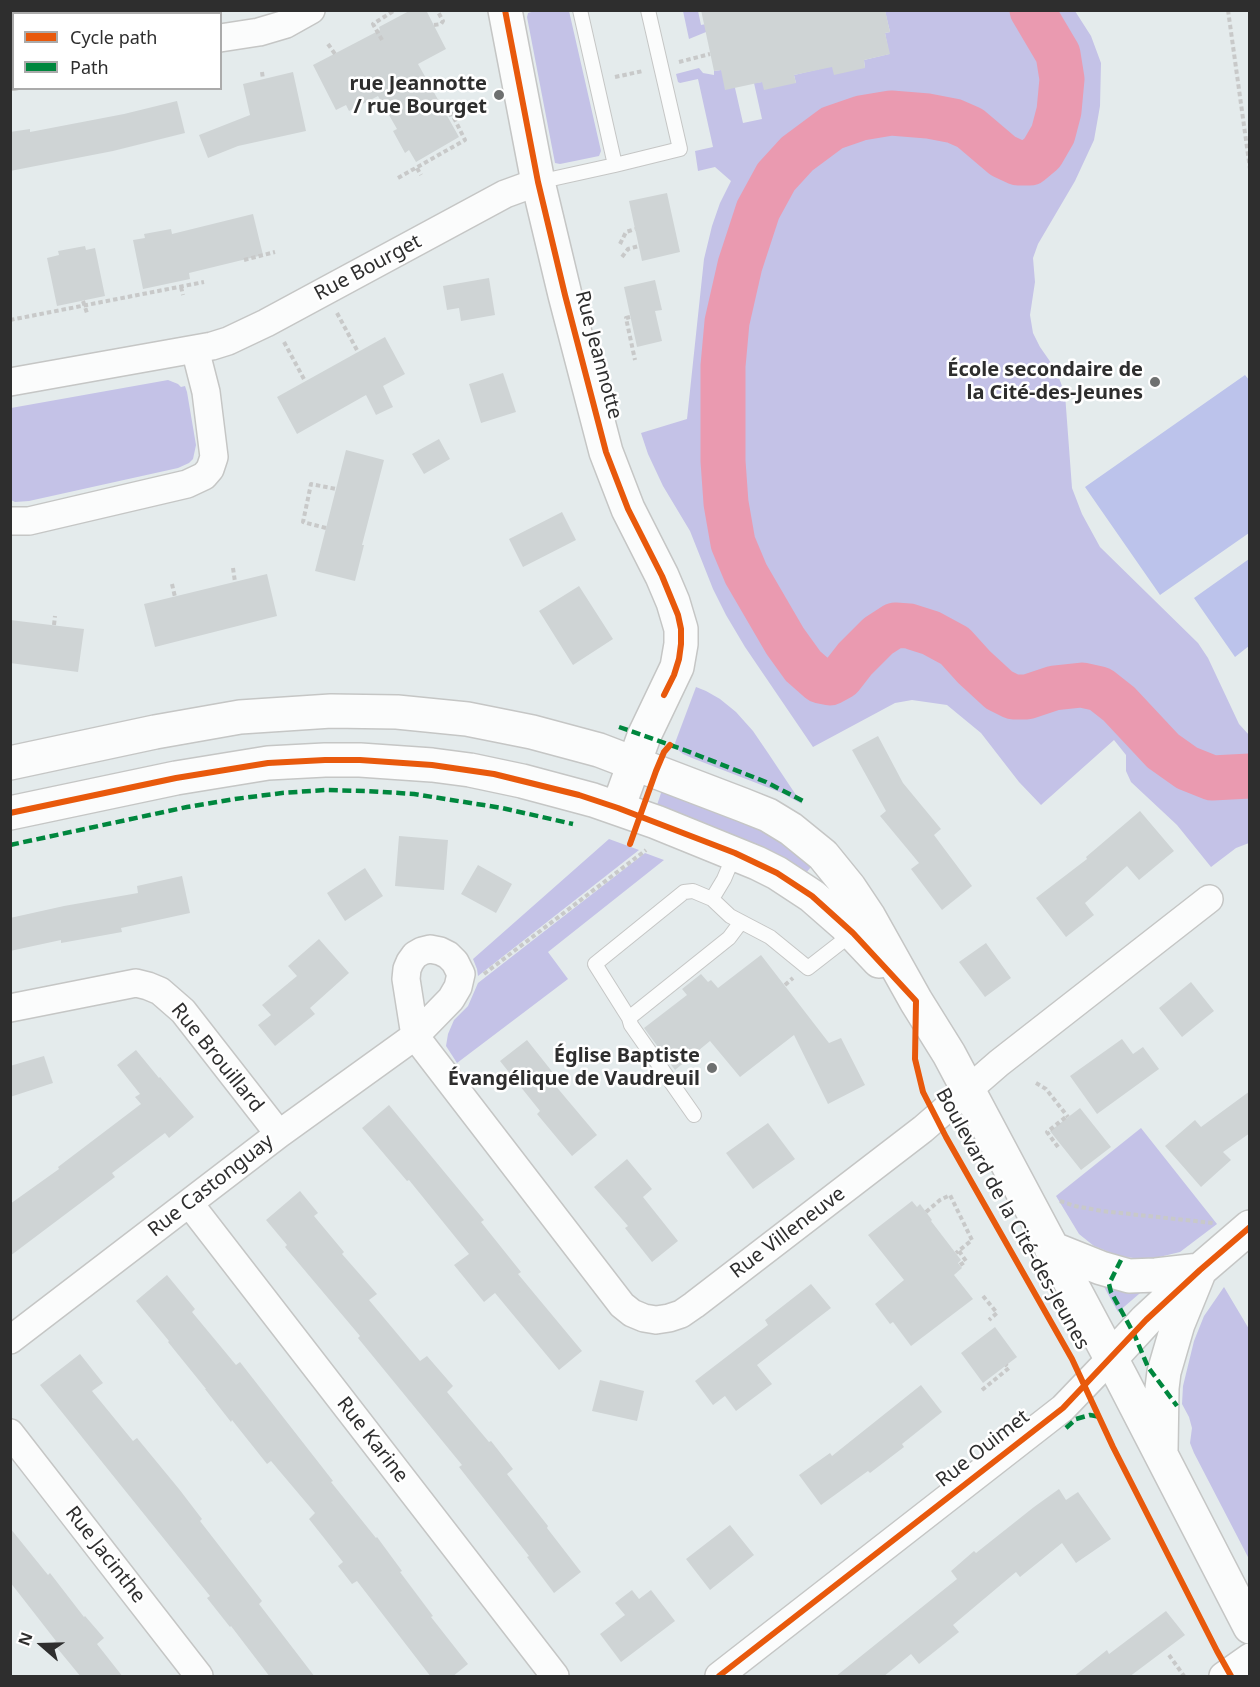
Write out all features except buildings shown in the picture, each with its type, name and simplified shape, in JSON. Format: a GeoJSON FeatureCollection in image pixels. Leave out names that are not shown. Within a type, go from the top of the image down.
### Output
{"type":"FeatureCollection","features":[{"type":"Feature","properties":{"kind":"main road","name":"Rue Jeannotte"},"geometry":{"type":"LineString","coordinates":[[505,10],[538,182],[606,452],[626,505],[673,602],[681,629],[677,666],[649,723],[618,808]]}},
{"type":"Feature","properties":{"kind":"main road","name":"Boulevard de la Cité-des-Jeunes"},"geometry":{"type":"LineString","coordinates":[[10,763],[155,732],[240,717],[321,711],[363,711],[467,719],[568,741],[634,762],[768,815],[807,840],[839,873],[859,901],[949,1054],[1250,1627]]}},
{"type":"Feature","properties":{"kind":"main road","name":"Boulevard de la Cité-des-Jeunes"},"geometry":{"type":"LineString","coordinates":[[10,813],[207,772],[268,763],[325,760],[396,762],[471,770],[560,790],[618,808],[735,853],[777,873],[812,896],[853,933],[916,1001]]}},
{"type":"Feature","properties":{"kind":"main road","name":"Rue Ouimet"},"geometry":{"type":"LineString","coordinates":[[1111,1359],[1146,1320],[1200,1270],[1236,1225]]}},
{"type":"Feature","properties":{"kind":"main road"},"geometry":{"type":"LineString","coordinates":[[1051,1248],[1101,1268],[1129,1276],[1200,1270],[1178,1324],[1164,1372],[1161,1405],[1161,1457]]}},
{"type":"Feature","properties":{"kind":"street"},"geometry":{"type":"LineString","coordinates":[[222,38],[259,32],[286,24],[311,10]]}},
{"type":"Feature","properties":{"kind":"street","name":"Rue Bourget"},"geometry":{"type":"LineString","coordinates":[[10,382],[228,341],[505,194],[538,182]]}},
{"type":"Feature","properties":{"kind":"street"},"geometry":{"type":"LineString","coordinates":[[10,521],[29,520],[187,484],[204,476],[210,469],[214,457],[206,392],[195,349]]}},
{"type":"Feature","properties":{"kind":"street","name":"Rue Villeneuve"},"geometry":{"type":"LineString","coordinates":[[415,1036],[622,1305],[632,1313],[644,1318],[656,1320],[669,1318],[681,1314],[694,1305],[923,1129],[999,1063],[1209,899]]}},
{"type":"Feature","properties":{"kind":"street","name":"Rue Brouillard"},"geometry":{"type":"LineString","coordinates":[[10,1008],[136,983],[160,991],[183,1011],[279,1134]]}},
{"type":"Feature","properties":{"kind":"street","name":"Rue Castonguay"},"geometry":{"type":"LineString","coordinates":[[10,1340],[279,1134],[415,1036]]}},
{"type":"Feature","properties":{"kind":"street","name":"Rue Karine"},"geometry":{"type":"LineString","coordinates":[[189,1203],[555,1677]]}},
{"type":"Feature","properties":{"kind":"street","name":"Rue Ouimet"},"geometry":{"type":"LineString","coordinates":[[719,1677],[1063,1408],[1111,1359]]}},
{"type":"Feature","properties":{"kind":"street","name":"Rue Jacinthe"},"geometry":{"type":"LineString","coordinates":[[10,1433],[199,1677]]}},
{"type":"Feature","properties":{"kind":"street"},"geometry":{"type":"LineString","coordinates":[[1223,1677],[1250,1657]]}},
{"type":"Feature","properties":{"kind":"lane"},"geometry":{"type":"LineString","coordinates":[[580,10],[615,165]]}},
{"type":"Feature","properties":{"kind":"lane"},"geometry":{"type":"LineString","coordinates":[[538,182],[680,149],[648,10]]}},
{"type":"Feature","properties":{"kind":"lane"},"geometry":{"type":"LineString","coordinates":[[712,899],[735,853]]}},
{"type":"Feature","properties":{"kind":"lane"},"geometry":{"type":"LineString","coordinates":[[694,1115],[631,1025],[629,1018],[595,964],[684,892],[693,891],[712,899],[730,916],[770,937],[808,968],[853,933]]}},
{"type":"Feature","properties":{"kind":"lane"},"geometry":{"type":"LineString","coordinates":[[629,1018],[729,938],[741,922]]}},
{"type":"Feature","properties":{"kind":"path"},"geometry":{"type":"LineString","coordinates":[[382,40],[373,24],[395,10]]}},
{"type":"Feature","properties":{"kind":"path"},"geometry":{"type":"LineString","coordinates":[[434,25],[441,24],[443,21],[437,10]]}},
{"type":"Feature","properties":{"kind":"path"},"geometry":{"type":"LineString","coordinates":[[1228,10],[1250,169]]}},
{"type":"Feature","properties":{"kind":"path"},"geometry":{"type":"LineString","coordinates":[[328,44],[335,54]]}},
{"type":"Feature","properties":{"kind":"path"},"geometry":{"type":"LineString","coordinates":[[596,82],[710,54]]}},
{"type":"Feature","properties":{"kind":"path"},"geometry":{"type":"LineString","coordinates":[[262,72],[263,79]]}},
{"type":"Feature","properties":{"kind":"path"},"geometry":{"type":"LineString","coordinates":[[398,178],[465,140],[452,114],[447,116]]}},
{"type":"Feature","properties":{"kind":"path"},"geometry":{"type":"LineString","coordinates":[[417,168],[422,175]]}},
{"type":"Feature","properties":{"kind":"path"},"geometry":{"type":"LineString","coordinates":[[620,244],[626,232],[635,229]]}},
{"type":"Feature","properties":{"kind":"path"},"geometry":{"type":"LineString","coordinates":[[622,257],[628,249],[639,246]]}},
{"type":"Feature","properties":{"kind":"path"},"geometry":{"type":"LineString","coordinates":[[244,260],[275,252]]}},
{"type":"Feature","properties":{"kind":"path"},"geometry":{"type":"LineString","coordinates":[[10,320],[84,303],[204,282]]}},
{"type":"Feature","properties":{"kind":"path"},"geometry":{"type":"LineString","coordinates":[[169,284],[170,289]]}},
{"type":"Feature","properties":{"kind":"path"},"geometry":{"type":"LineString","coordinates":[[181,287],[183,295]]}},
{"type":"Feature","properties":{"kind":"path"},"geometry":{"type":"LineString","coordinates":[[84,303],[87,313]]}},
{"type":"Feature","properties":{"kind":"path"},"geometry":{"type":"LineString","coordinates":[[336,311],[357,352]]}},
{"type":"Feature","properties":{"kind":"path"},"geometry":{"type":"LineString","coordinates":[[630,317],[626,318],[635,360]]}},
{"type":"Feature","properties":{"kind":"path"},"geometry":{"type":"LineString","coordinates":[[283,340],[305,381]]}},
{"type":"Feature","properties":{"kind":"path"},"geometry":{"type":"LineString","coordinates":[[326,528],[303,522],[311,484],[336,489]]}},
{"type":"Feature","properties":{"kind":"path"},"geometry":{"type":"LineString","coordinates":[[232,568],[235,582]]}},
{"type":"Feature","properties":{"kind":"path"},"geometry":{"type":"LineString","coordinates":[[172,584],[175,597]]}},
{"type":"Feature","properties":{"kind":"path"},"geometry":{"type":"LineString","coordinates":[[54,625],[55,616]]}},
{"type":"Feature","properties":{"kind":"path"},"geometry":{"type":"LineString","coordinates":[[478,979],[646,850]]}},
{"type":"Feature","properties":{"kind":"path"},"geometry":{"type":"LineString","coordinates":[[1036,1083],[1046,1089],[1068,1117],[1047,1132],[1058,1147]]}},
{"type":"Feature","properties":{"kind":"path"},"geometry":{"type":"LineString","coordinates":[[926,1212],[940,1200],[950,1196],[972,1240],[957,1252],[966,1261],[960,1265]]}},
{"type":"Feature","properties":{"kind":"path"},"geometry":{"type":"LineString","coordinates":[[1054,1198],[1076,1206],[1102,1211],[1236,1225]]}},
{"type":"Feature","properties":{"kind":"path"},"geometry":{"type":"LineString","coordinates":[[983,1296],[997,1313],[989,1320]]}},
{"type":"Feature","properties":{"kind":"path"},"geometry":{"type":"LineString","coordinates":[[982,1390],[1009,1368],[1006,1365]]}},
{"type":"Feature","properties":{"kind":"path"},"geometry":{"type":"LineString","coordinates":[[1169,1655],[1184,1677]]}},
{"type":"Feature","properties":{"kind":"shaded area"},"geometry":{"type":"Polygon","coordinates":[[[569,11],[601,151],[599,156],[555,163],[527,17],[528,13],[569,11]]]}},
{"type":"Feature","properties":{"kind":"shaded area"},"geometry":{"type":"Polygon","coordinates":[[[683,11],[698,11],[701,25],[711,23],[706,32],[689,39],[683,11]]]}},
{"type":"Feature","properties":{"kind":"shaded area"},"geometry":{"type":"Polygon","coordinates":[[[885,11],[1075,11],[1091,36],[1101,63],[1100,106],[1094,140],[1075,181],[1038,244],[1033,258],[1035,282],[1030,315],[1033,333],[1056,370],[1065,394],[1072,488],[1082,514],[1100,547],[1198,643],[1208,658],[1239,724],[1249,735],[1249,843],[1236,848],[1211,867],[1177,825],[1131,782],[1126,771],[1126,755],[1114,740],[1041,805],[1019,782],[981,733],[947,705],[912,700],[895,703],[813,747],[726,615],[690,531],[663,486],[648,454],[641,433],[687,419],[704,259],[712,226],[731,181],[715,167],[698,171],[695,151],[713,147],[698,79],[680,83],[676,74],[699,68],[703,73],[714,75],[714,71],[721,70],[735,88],[743,123],[762,119],[754,83],[796,83],[794,75],[832,66],[865,68],[864,60],[889,54],[885,33],[890,32],[885,11]]]}},
{"type":"Feature","properties":{"kind":"shaded area"},"geometry":{"type":"Polygon","coordinates":[[[1245,375],[1250,381],[1249,533],[1160,595],[1085,487],[1245,375]]]}},
{"type":"Feature","properties":{"kind":"shaded area"},"geometry":{"type":"Polygon","coordinates":[[[168,380],[181,387],[185,386],[187,392],[196,445],[193,459],[189,463],[178,468],[29,501],[11,500],[11,408],[168,380]]]}},
{"type":"Feature","properties":{"kind":"shaded area"},"geometry":{"type":"Polygon","coordinates":[[[1249,559],[1249,646],[1235,657],[1194,598],[1249,559]]]}},
{"type":"Feature","properties":{"kind":"shaded area"},"geometry":{"type":"Polygon","coordinates":[[[696,687],[720,699],[736,712],[753,731],[802,804],[782,793],[692,758],[678,750],[675,743],[696,687]]]}},
{"type":"Feature","properties":{"kind":"shaded area"},"geometry":{"type":"Polygon","coordinates":[[[665,792],[772,834],[811,867],[806,873],[657,805],[661,793],[665,792]]]}},
{"type":"Feature","properties":{"kind":"shaded area"},"geometry":{"type":"Polygon","coordinates":[[[609,839],[639,850],[478,976],[473,959],[609,839]]]}},
{"type":"Feature","properties":{"kind":"shaded area"},"geometry":{"type":"Polygon","coordinates":[[[645,853],[664,860],[548,952],[568,979],[457,1063],[446,1046],[448,1034],[454,1020],[468,1006],[478,983],[645,853]]]}},
{"type":"Feature","properties":{"kind":"shaded area"},"geometry":{"type":"Polygon","coordinates":[[[1141,1128],[1217,1224],[1180,1252],[1147,1260],[1119,1256],[1094,1246],[1079,1234],[1056,1196],[1141,1128]]]}},
{"type":"Feature","properties":{"kind":"shaded area"},"geometry":{"type":"Polygon","coordinates":[[[1103,1285],[1146,1288],[1118,1312],[1103,1285]]]}},
{"type":"Feature","properties":{"kind":"shaded area"},"geometry":{"type":"Polygon","coordinates":[[[1224,1287],[1249,1329],[1249,1559],[1194,1453],[1190,1443],[1192,1428],[1182,1404],[1183,1386],[1194,1341],[1204,1316],[1224,1287]]]}},
{"type":"Feature","properties":{"kind":"waterway"},"geometry":{"type":"LineString","coordinates":[[1032,10],[1058,54],[1062,79],[1059,111],[1053,134],[1042,153],[1030,163],[1018,163],[1003,156],[970,128],[954,121],[891,113],[861,118],[832,128],[797,154],[776,177],[758,210],[740,265],[727,322],[723,366],[723,461],[726,503],[733,543],[746,574],[785,641],[803,666],[820,681],[830,683],[841,677],[878,636],[895,625],[909,626],[931,633],[955,646],[999,690],[1013,697],[1027,697],[1054,688],[1082,685],[1100,689],[1119,704],[1163,751],[1187,768],[1212,778],[1250,776]]}},
{"type":"Feature","properties":{"kind":"marked path"},"geometry":{"type":"LineString","coordinates":[[619,727],[766,782],[805,802]]}},
{"type":"Feature","properties":{"kind":"marked path"},"geometry":{"type":"LineString","coordinates":[[10,845],[187,807],[282,793],[325,790],[414,794],[502,808],[573,824]]}},
{"type":"Feature","properties":{"kind":"marked path"},"geometry":{"type":"LineString","coordinates":[[1121,1260],[1109,1284],[1111,1292],[1134,1334],[1148,1367],[1177,1406]]}},
{"type":"Feature","properties":{"kind":"marked path"},"geometry":{"type":"LineString","coordinates":[[1066,1428],[1076,1419],[1090,1415],[1101,1417]]}},
{"type":"Feature","properties":{"kind":"cycle path"},"geometry":{"type":"LineString","coordinates":[[505,10],[538,182],[606,452],[628,509],[662,576],[678,615],[681,629],[679,659],[664,695]]}},
{"type":"Feature","properties":{"kind":"cycle path"},"geometry":{"type":"LineString","coordinates":[[630,844],[656,771],[664,752],[670,745]]}},
{"type":"Feature","properties":{"kind":"cycle path"},"geometry":{"type":"LineString","coordinates":[[10,813],[176,778],[268,763],[360,760],[432,765],[494,774],[579,795],[618,808],[735,853],[777,873],[812,896],[853,933],[916,1001],[915,1059],[923,1092],[946,1137],[1072,1359],[1113,1447],[1231,1676]]}},
{"type":"Feature","properties":{"kind":"cycle path"},"geometry":{"type":"LineString","coordinates":[[719,1676],[1063,1408],[1146,1320],[1250,1227]]}},
{"type":"Feature","properties":{"kind":"place","name":"rue Jeannotte / rue Bourget"},"geometry":{"type":"Point","coordinates":[499,95]}},
{"type":"Feature","properties":{"kind":"place","name":"École secondaire de la Cité-des-Jeunes"},"geometry":{"type":"Point","coordinates":[1155,382]}},
{"type":"Feature","properties":{"kind":"place","name":"Église Baptiste Évangélique de Vaudreuil"},"geometry":{"type":"Point","coordinates":[712,1068]}}]}
